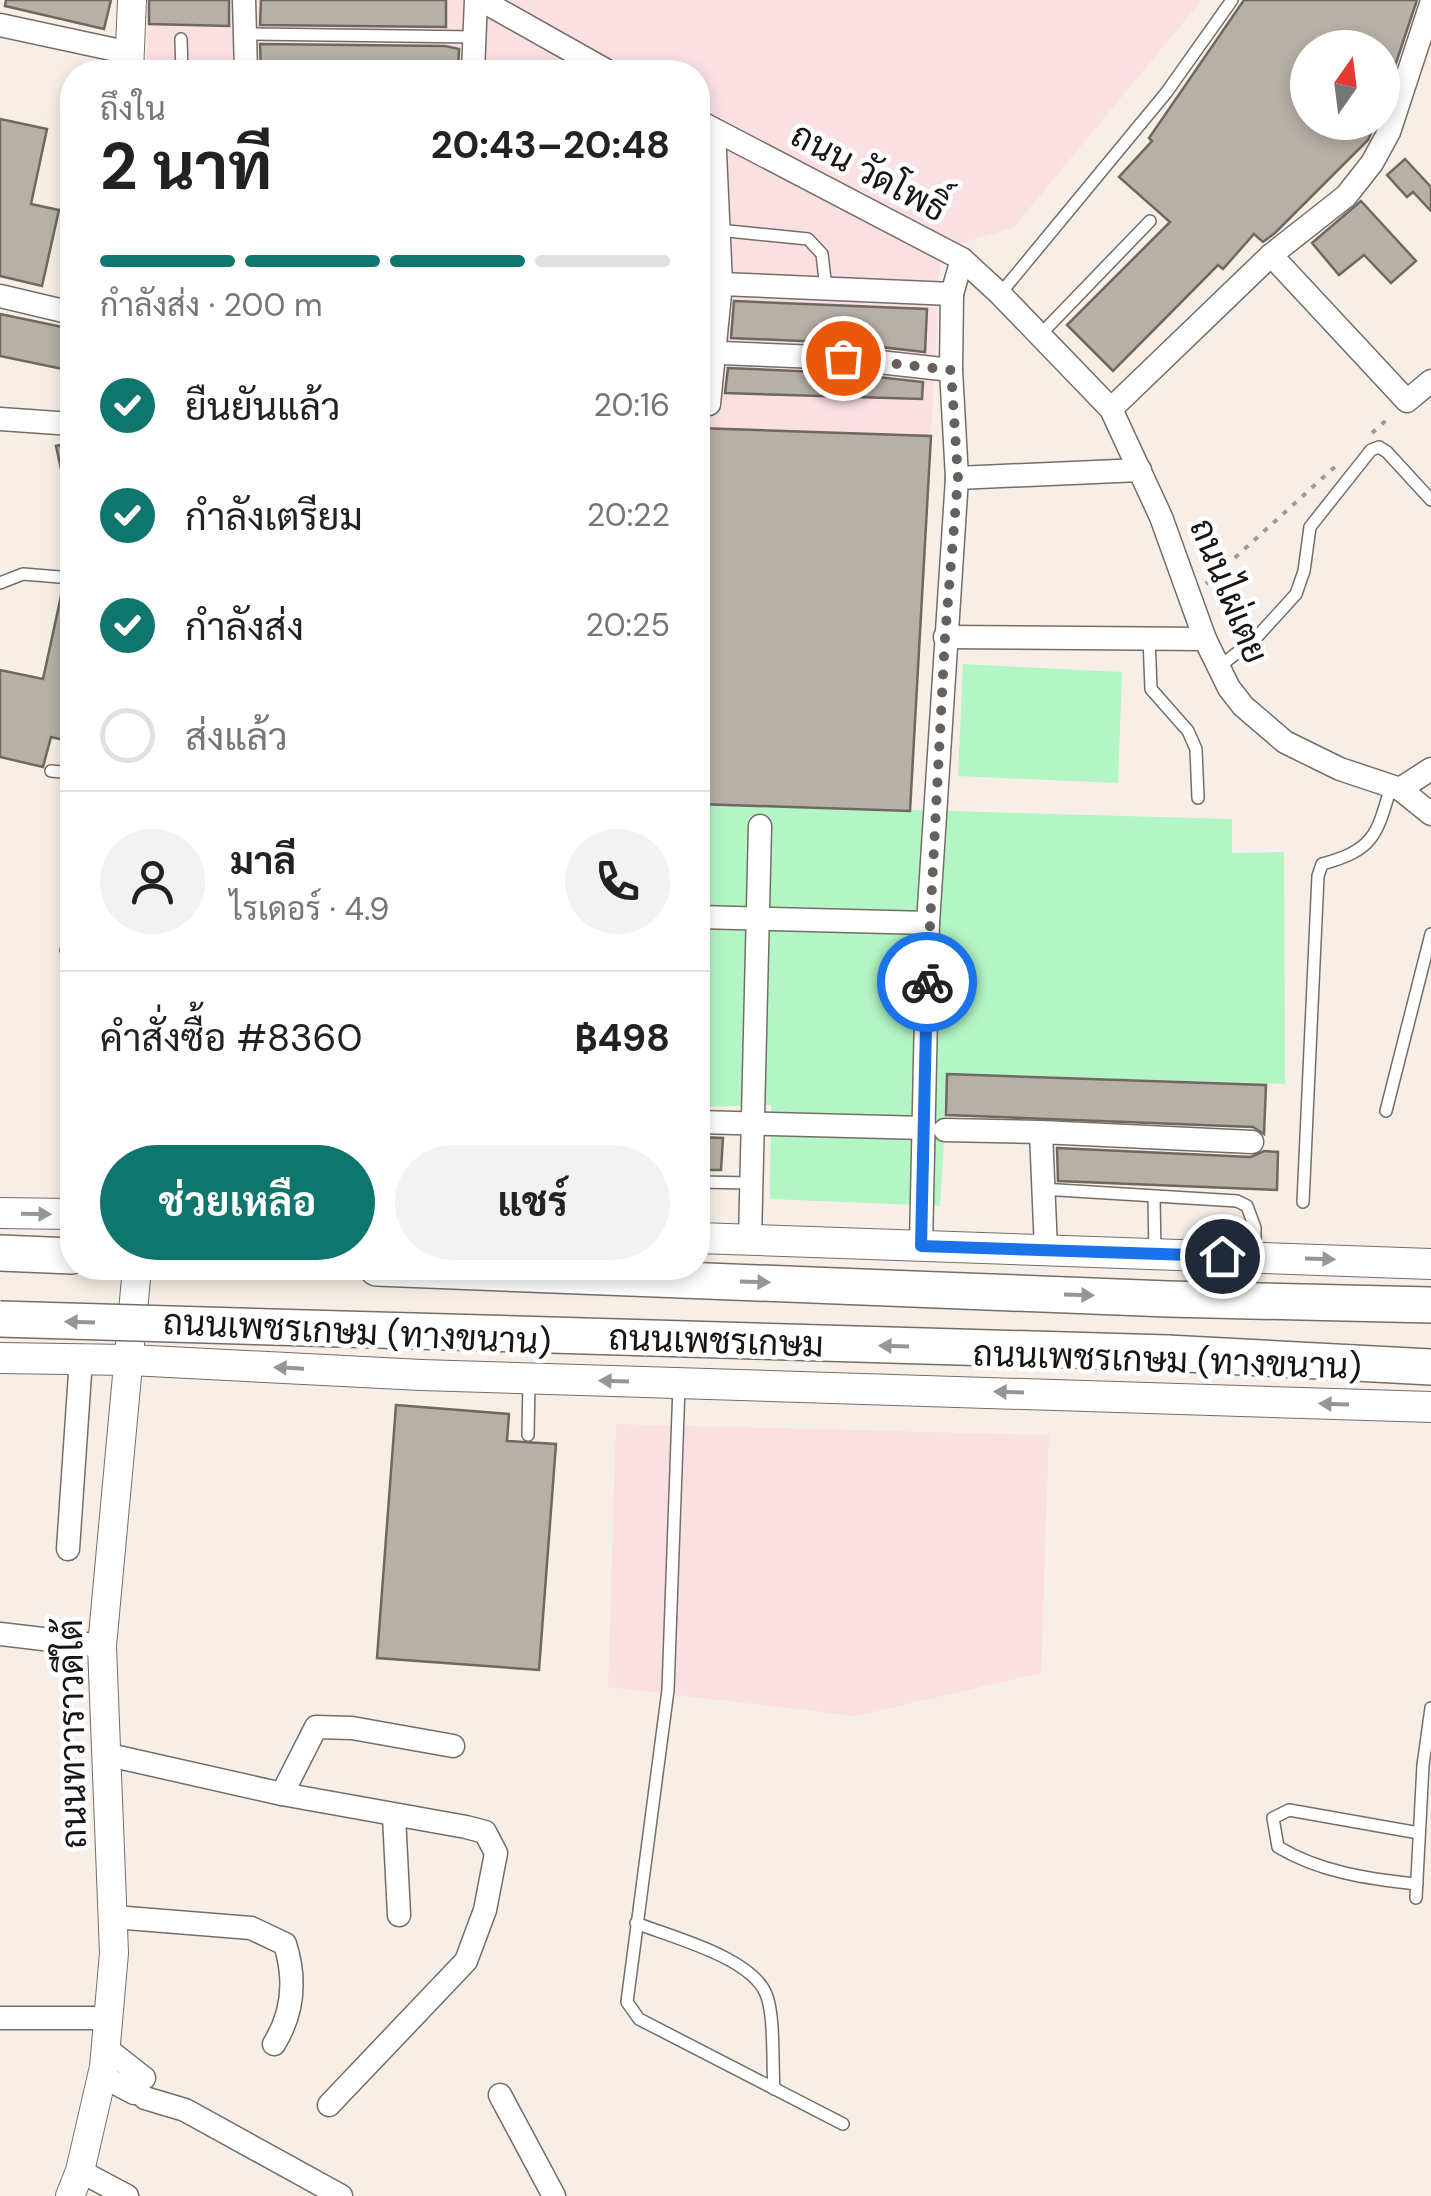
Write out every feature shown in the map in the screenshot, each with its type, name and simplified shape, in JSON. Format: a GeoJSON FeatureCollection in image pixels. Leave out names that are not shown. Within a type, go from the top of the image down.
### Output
{"type":"FeatureCollection","features":[{"type":"Feature","properties":{"kind":"highway"},"geometry":{"type":"LineString","coordinates":[[0,1253],[60,1256]]}},
{"type":"Feature","properties":{"kind":"highway","name":"ถนนเพชรเกษม"},"geometry":{"type":"LineString","coordinates":[[694,1280],[1431,1305]]}},
{"type":"Feature","properties":{"kind":"highway","name":"ถนนเพชรเกษม"},"geometry":{"type":"LineString","coordinates":[[0,1319],[1167,1353],[1431,1367]]}},
{"type":"Feature","properties":{"kind":"main road"},"geometry":{"type":"LineString","coordinates":[[0,1213],[60,1214]]}},
{"type":"Feature","properties":{"kind":"main road"},"geometry":{"type":"LineString","coordinates":[[710,1238],[1431,1264]]}},
{"type":"Feature","properties":{"kind":"main road","name":"ถนนเพชรเกษม (ทางขนาน)"},"geometry":{"type":"LineString","coordinates":[[0,1358],[1431,1408]]}},
{"type":"Feature","properties":{"kind":"street"},"geometry":{"type":"LineString","coordinates":[[130,60],[132,0]]}},
{"type":"Feature","properties":{"kind":"street"},"geometry":{"type":"LineString","coordinates":[[244,0],[246,60]]}},
{"type":"Feature","properties":{"kind":"street"},"geometry":{"type":"LineString","coordinates":[[474,60],[478,0],[587,60]]}},
{"type":"Feature","properties":{"kind":"street"},"geometry":{"type":"LineString","coordinates":[[1112,410],[1272,256],[1346,196],[1372,163],[1424,54],[1431,4]]}},
{"type":"Feature","properties":{"kind":"street"},"geometry":{"type":"LineString","coordinates":[[0,25],[120,60]]}},
{"type":"Feature","properties":{"kind":"street","name":"ถนน วัดโพธิ์"},"geometry":{"type":"LineString","coordinates":[[710,127],[962,260],[1000,294]]}},
{"type":"Feature","properties":{"kind":"street"},"geometry":{"type":"LineString","coordinates":[[1272,256],[1406,401],[1431,381]]}},
{"type":"Feature","properties":{"kind":"street"},"geometry":{"type":"LineString","coordinates":[[921,1246],[935,1129],[928,923],[958,478],[951,370],[952,294],[962,260]]}},
{"type":"Feature","properties":{"kind":"street"},"geometry":{"type":"LineString","coordinates":[[710,284],[952,294]]}},
{"type":"Feature","properties":{"kind":"street","name":"ถนนไผ่เตย"},"geometry":{"type":"LineString","coordinates":[[1000,294],[1112,410],[1192,598],[1205,639],[1229,688],[1263,726],[1340,769],[1395,787],[1431,814]]}},
{"type":"Feature","properties":{"kind":"street"},"geometry":{"type":"LineString","coordinates":[[0,296],[60,310]]}},
{"type":"Feature","properties":{"kind":"street"},"geometry":{"type":"LineString","coordinates":[[710,352],[843,358],[951,370]]}},
{"type":"Feature","properties":{"kind":"street"},"geometry":{"type":"LineString","coordinates":[[0,419],[60,423]]}},
{"type":"Feature","properties":{"kind":"street"},"geometry":{"type":"LineString","coordinates":[[958,478],[1140,470]]}},
{"type":"Feature","properties":{"kind":"street"},"geometry":{"type":"LineString","coordinates":[[945,637],[1205,639]]}},
{"type":"Feature","properties":{"kind":"street"},"geometry":{"type":"LineString","coordinates":[[1395,787],[1431,769]]}},
{"type":"Feature","properties":{"kind":"street"},"geometry":{"type":"LineString","coordinates":[[750,1240],[760,826]]}},
{"type":"Feature","properties":{"kind":"street"},"geometry":{"type":"LineString","coordinates":[[710,917],[928,923]]}},
{"type":"Feature","properties":{"kind":"street"},"geometry":{"type":"LineString","coordinates":[[710,1122],[1252,1142]]}},
{"type":"Feature","properties":{"kind":"street"},"geometry":{"type":"LineString","coordinates":[[1041,1132],[1046,1250]]}},
{"type":"Feature","properties":{"kind":"street","name":"ถนนทวาราวดีใต้"},"geometry":{"type":"LineString","coordinates":[[75,2184],[105,2063],[110,2018],[114,1917],[102,1646],[137,1280]]}},
{"type":"Feature","properties":{"kind":"street"},"geometry":{"type":"LineString","coordinates":[[68,1549],[80,1359]]}},
{"type":"Feature","properties":{"kind":"street"},"geometry":{"type":"LineString","coordinates":[[0,1634],[102,1646]]}},
{"type":"Feature","properties":{"kind":"street"},"geometry":{"type":"LineString","coordinates":[[282,1794],[316,1728],[352,1728],[453,1746]]}},
{"type":"Feature","properties":{"kind":"street"},"geometry":{"type":"LineString","coordinates":[[109,1755],[282,1794],[485,1832],[496,1853],[492,1880],[466,1961],[329,2104]]}},
{"type":"Feature","properties":{"kind":"street"},"geometry":{"type":"LineString","coordinates":[[394,1816],[399,1916]]}},
{"type":"Feature","properties":{"kind":"street"},"geometry":{"type":"LineString","coordinates":[[114,1917],[251,1928],[285,1944],[292,1966],[292,1999],[274,2044]]}},
{"type":"Feature","properties":{"kind":"street"},"geometry":{"type":"LineString","coordinates":[[0,2018],[110,2018]]}},
{"type":"Feature","properties":{"kind":"street"},"geometry":{"type":"LineString","coordinates":[[105,2063],[340,2196]]}},
{"type":"Feature","properties":{"kind":"street"},"geometry":{"type":"LineString","coordinates":[[500,2095],[554,2196]]}},
{"type":"Feature","properties":{"kind":"street"},"geometry":{"type":"LineString","coordinates":[[75,2184],[127,2196]]}},
{"type":"Feature","properties":{"kind":"lane"},"geometry":{"type":"LineString","coordinates":[[1000,294],[1166,93],[1232,0]]}},
{"type":"Feature","properties":{"kind":"lane"},"geometry":{"type":"LineString","coordinates":[[245,34],[475,37]]}},
{"type":"Feature","properties":{"kind":"lane"},"geometry":{"type":"LineString","coordinates":[[181,39],[182,60]]}},
{"type":"Feature","properties":{"kind":"lane"},"geometry":{"type":"LineString","coordinates":[[1040,335],[1150,222]]}},
{"type":"Feature","properties":{"kind":"lane"},"geometry":{"type":"LineString","coordinates":[[710,228],[808,239],[822,254],[826,288]]}},
{"type":"Feature","properties":{"kind":"lane"},"geometry":{"type":"LineString","coordinates":[[1220,666],[1255,639],[1296,594],[1304,571],[1310,527],[1370,450],[1378,447],[1387,452],[1431,500]]}},
{"type":"Feature","properties":{"kind":"lane"},"geometry":{"type":"LineString","coordinates":[[0,582],[24,574],[60,577]]}},
{"type":"Feature","properties":{"kind":"lane"},"geometry":{"type":"LineString","coordinates":[[1150,637],[1151,688],[1188,731],[1196,749],[1198,798]]}},
{"type":"Feature","properties":{"kind":"lane"},"geometry":{"type":"LineString","coordinates":[[51,770],[60,771]]}},
{"type":"Feature","properties":{"kind":"lane"},"geometry":{"type":"LineString","coordinates":[[1303,1202],[1318,876],[1322,864],[1368,845],[1395,787]]}},
{"type":"Feature","properties":{"kind":"lane"},"geometry":{"type":"LineString","coordinates":[[1386,1111],[1431,934]]}},
{"type":"Feature","properties":{"kind":"lane"},"geometry":{"type":"LineString","coordinates":[[710,1182],[752,1183]]}},
{"type":"Feature","properties":{"kind":"lane"},"geometry":{"type":"LineString","coordinates":[[1042,1189],[1237,1201],[1248,1206],[1255,1228],[1255,1257]]}},
{"type":"Feature","properties":{"kind":"lane"},"geometry":{"type":"LineString","coordinates":[[1154,1197],[1155,1254]]}},
{"type":"Feature","properties":{"kind":"lane"},"geometry":{"type":"LineString","coordinates":[[528,1435],[529,1378]]}},
{"type":"Feature","properties":{"kind":"lane"},"geometry":{"type":"LineString","coordinates":[[679,1382],[668,1690],[636,1923],[629,2011],[843,2124]]}},
{"type":"Feature","properties":{"kind":"lane"},"geometry":{"type":"LineString","coordinates":[[1416,1898],[1431,1708]]}},
{"type":"Feature","properties":{"kind":"lane"},"geometry":{"type":"LineString","coordinates":[[1416,1884],[1366,1879],[1300,1860],[1278,1848],[1273,1818],[1289,1810],[1419,1833]]}},
{"type":"Feature","properties":{"kind":"lane"},"geometry":{"type":"LineString","coordinates":[[636,1923],[738,1963],[758,1981],[768,1996],[774,2088]]}},
{"type":"Feature","properties":{"kind":"path"},"geometry":{"type":"LineString","coordinates":[[1364,441],[1406,401]]}},
{"type":"Feature","properties":{"kind":"path"},"geometry":{"type":"LineString","coordinates":[[1192,598],[1349,454]]}},
{"type":"Feature","properties":{"kind":"shaded area"},"geometry":{"type":"Polygon","coordinates":[[[149,0],[1202,0],[1014,227],[941,250],[910,811],[710,804],[710,60],[146,60],[149,0]]]}},
{"type":"Feature","properties":{"kind":"shaded area"},"geometry":{"type":"Polygon","coordinates":[[[616,1424],[1049,1435],[1041,1673],[856,1716],[608,1687],[616,1424]]]}},
{"type":"Feature","properties":{"kind":"green space"},"geometry":{"type":"Polygon","coordinates":[[[963,664],[1122,672],[1118,783],[958,776],[963,664]]]}},
{"type":"Feature","properties":{"kind":"green space"},"geometry":{"type":"Polygon","coordinates":[[[710,804],[1232,819],[1232,853],[1284,852],[1285,1084],[948,1074],[940,1206],[770,1199],[771,1105],[710,1107],[710,804]]]}},
{"type":"Feature","properties":{"kind":"building"},"geometry":{"type":"Polygon","coordinates":[[[6,0],[111,0],[104,29],[5,6],[6,0]]]}},
{"type":"Feature","properties":{"kind":"building"},"geometry":{"type":"Polygon","coordinates":[[[149,0],[229,0],[229,26],[149,24],[149,0]]]}},
{"type":"Feature","properties":{"kind":"building"},"geometry":{"type":"Polygon","coordinates":[[[261,0],[446,0],[446,27],[260,25],[261,0]]]}},
{"type":"Feature","properties":{"kind":"building"},"geometry":{"type":"Polygon","coordinates":[[[1244,0],[1417,0],[1400,51],[1400,30],[1290,30],[1290,140],[1368,140],[1275,233],[1263,242],[1254,234],[1223,269],[1218,265],[1113,371],[1067,325],[1170,222],[1119,177],[1152,141],[1149,138],[1244,0]]]}},
{"type":"Feature","properties":{"kind":"building"},"geometry":{"type":"Polygon","coordinates":[[[260,44],[459,49],[459,60],[261,60],[260,44]]]}},
{"type":"Feature","properties":{"kind":"building"},"geometry":{"type":"Polygon","coordinates":[[[0,119],[47,129],[31,204],[59,210],[42,286],[0,276],[0,119]]]}},
{"type":"Feature","properties":{"kind":"building"},"geometry":{"type":"Polygon","coordinates":[[[1405,159],[1431,187],[1431,211],[1413,192],[1407,197],[1387,175],[1405,159]]]}},
{"type":"Feature","properties":{"kind":"building"},"geometry":{"type":"Polygon","coordinates":[[[1361,201],[1416,261],[1391,283],[1364,255],[1339,275],[1312,243],[1361,201]]]}},
{"type":"Feature","properties":{"kind":"building"},"geometry":{"type":"Polygon","coordinates":[[[734,301],[927,309],[925,352],[845,343],[731,338],[734,301]]]}},
{"type":"Feature","properties":{"kind":"building"},"geometry":{"type":"Polygon","coordinates":[[[0,314],[60,326],[60,368],[0,356],[0,314]]]}},
{"type":"Feature","properties":{"kind":"building"},"geometry":{"type":"Polygon","coordinates":[[[728,368],[842,373],[923,382],[922,399],[725,393],[728,368]]]}},
{"type":"Feature","properties":{"kind":"building"},"geometry":{"type":"Polygon","coordinates":[[[710,428],[931,436],[910,811],[710,804],[710,428]]]}},
{"type":"Feature","properties":{"kind":"building"},"geometry":{"type":"Polygon","coordinates":[[[60,601],[60,739],[51,737],[43,767],[0,757],[0,670],[43,679],[60,601]]]}},
{"type":"Feature","properties":{"kind":"building"},"geometry":{"type":"Polygon","coordinates":[[[947,1074],[1266,1085],[1264,1134],[1253,1127],[946,1115],[947,1074]]]}},
{"type":"Feature","properties":{"kind":"building"},"geometry":{"type":"Polygon","coordinates":[[[710,1137],[723,1138],[721,1170],[710,1170],[710,1137]]]}},
{"type":"Feature","properties":{"kind":"building"},"geometry":{"type":"Polygon","coordinates":[[[1057,1148],[1251,1157],[1264,1151],[1278,1152],[1277,1190],[1058,1181],[1057,1148]]]}},
{"type":"Feature","properties":{"kind":"building"},"geometry":{"type":"Polygon","coordinates":[[[396,1405],[509,1414],[507,1441],[556,1444],[539,1670],[377,1658],[396,1405]]]}},
{"type":"Feature","properties":{"kind":"way so far"},"geometry":{"type":"LineString","coordinates":[[843,358],[951,370],[958,478],[945,637],[927,982]]}},
{"type":"Feature","properties":{"kind":"route"},"geometry":{"type":"LineString","coordinates":[[927,982],[921,1246],[1222,1256]]}}]}
